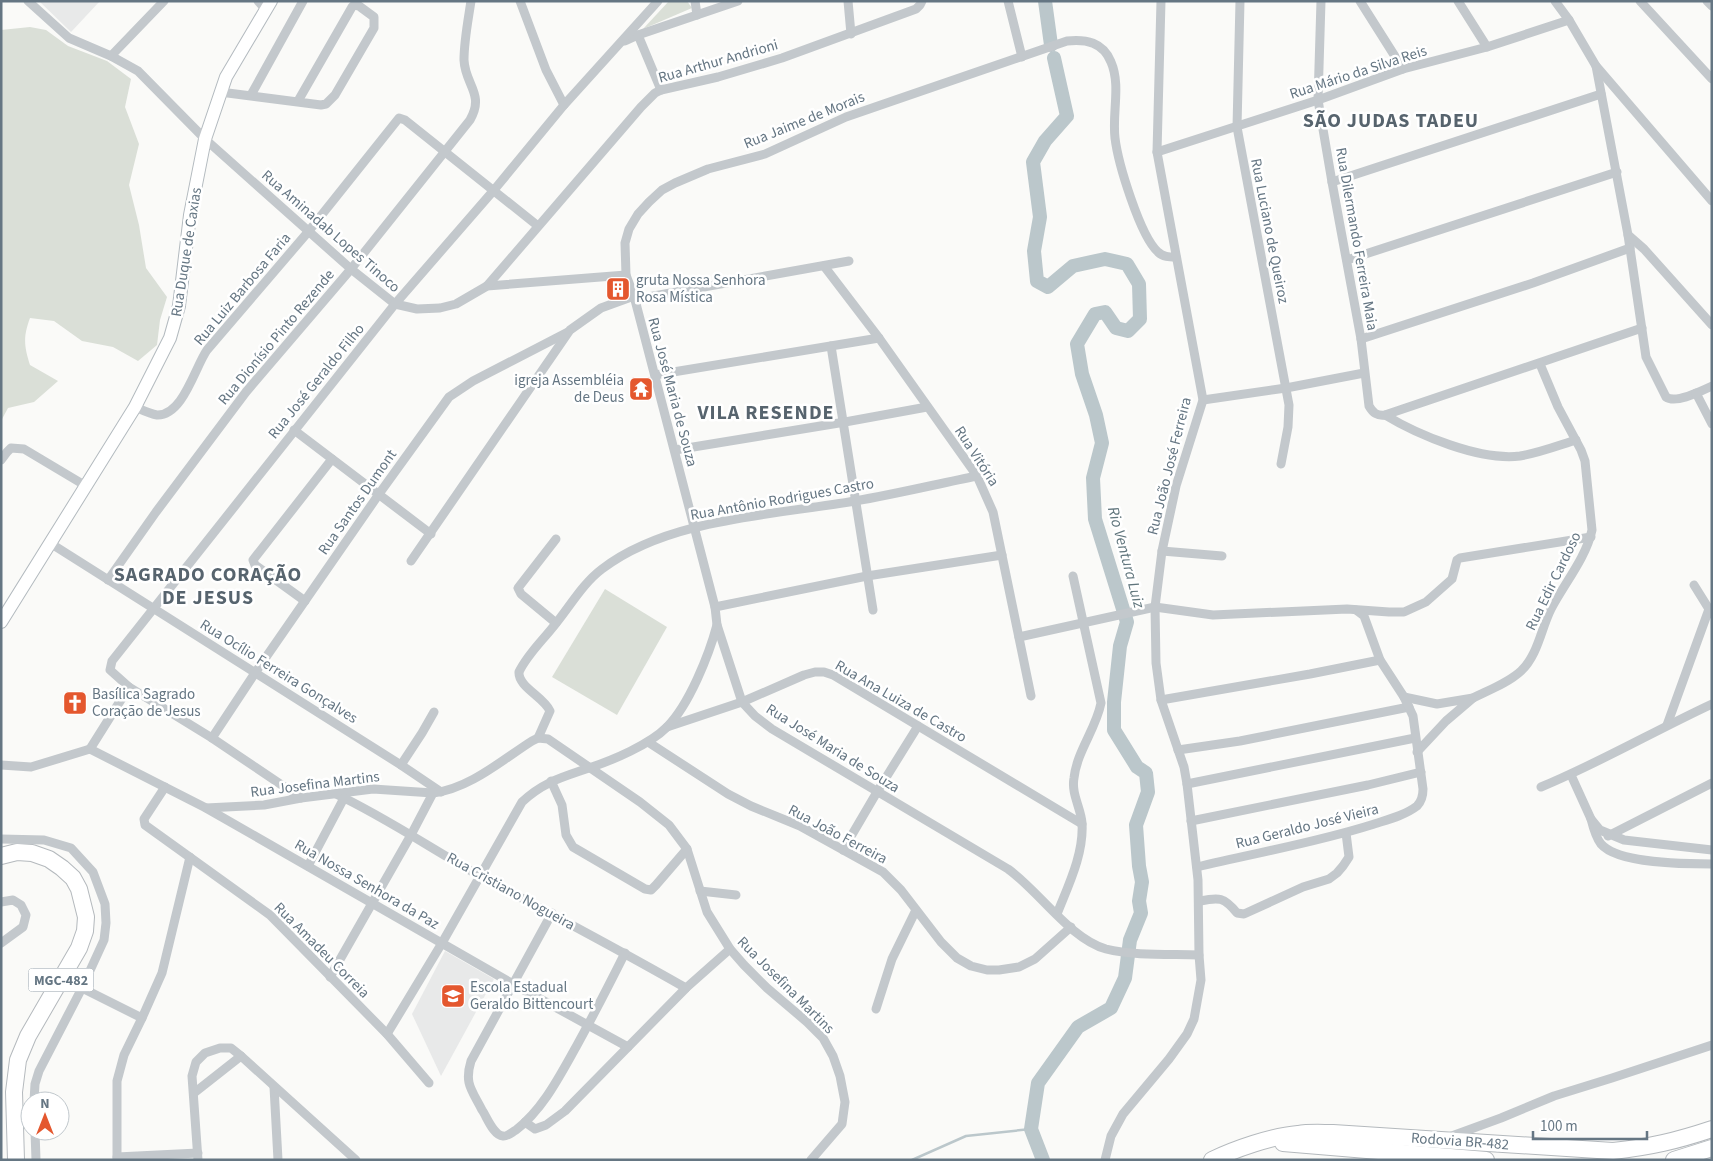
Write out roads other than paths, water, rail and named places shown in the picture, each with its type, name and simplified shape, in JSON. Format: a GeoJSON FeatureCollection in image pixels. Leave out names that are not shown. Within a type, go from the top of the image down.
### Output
{"type":"FeatureCollection","features":[{"type":"Feature","properties":{"kind":"highway","name":"MGC-482"},"geometry":{"type":"LineString","coordinates":[[1,856],[17,852],[32,853],[49,859],[62,868],[73,878],[79,889],[86,917],[85,931],[79,948],[28,1036],[18,1060],[14,1092],[16,1160]]}},
{"type":"Feature","properties":{"kind":"highway","name":"Rodovia BR-482"},"geometry":{"type":"LineString","coordinates":[[1212,1160],[1228,1152],[1297,1134],[1333,1133],[1653,1154],[1682,1139],[1712,1129]]}},
{"type":"Feature","properties":{"kind":"highway","name":"Rodovia BR-482"},"geometry":{"type":"LineString","coordinates":[[1266,1141],[1486,1160]]}},
{"type":"Feature","properties":{"kind":"highway"},"geometry":{"type":"LineString","coordinates":[[1674,1160],[1700,1153]]}},
{"type":"Feature","properties":{"kind":"street","name":"Rua Aminadab Lopes Tinoco"},"geometry":{"type":"LineString","coordinates":[[28,1],[69,38],[111,56],[138,71],[206,139],[308,232],[351,270],[396,304],[417,309],[440,308],[456,304],[487,286],[626,275]]}},
{"type":"Feature","properties":{"kind":"street"},"geometry":{"type":"LineString","coordinates":[[111,56],[164,1]]}},
{"type":"Feature","properties":{"kind":"street"},"geometry":{"type":"LineString","coordinates":[[251,95],[303,1]]}},
{"type":"Feature","properties":{"kind":"street","name":"Rua Dionísio Pinto Rezende"},"geometry":{"type":"LineString","coordinates":[[108,580],[156,512],[246,392],[351,270],[470,120],[477,102],[464,59],[471,1]]}},
{"type":"Feature","properties":{"kind":"street"},"geometry":{"type":"LineString","coordinates":[[520,1],[546,70],[564,105]]}},
{"type":"Feature","properties":{"kind":"street","name":"Rua José Geraldo Filho"},"geometry":{"type":"LineString","coordinates":[[129,687],[110,670],[112,661],[396,304],[564,105],[658,1]]}},
{"type":"Feature","properties":{"kind":"street"},"geometry":{"type":"LineString","coordinates":[[695,1],[697,15]]}},
{"type":"Feature","properties":{"kind":"street"},"geometry":{"type":"LineString","coordinates":[[621,44],[638,35],[738,1]]}},
{"type":"Feature","properties":{"kind":"street"},"geometry":{"type":"LineString","coordinates":[[848,1],[851,34]]}},
{"type":"Feature","properties":{"kind":"street"},"geometry":{"type":"LineString","coordinates":[[1008,1],[1022,57]]}},
{"type":"Feature","properties":{"kind":"street","name":"Rua João José Ferreira"},"geometry":{"type":"LineString","coordinates":[[1105,1160],[1110,1136],[1123,1114],[1188,1034],[1194,1019],[1201,980],[1199,955],[1200,900],[1187,784],[1161,700],[1156,663],[1155,607],[1162,551],[1176,486],[1203,400],[1157,152],[1161,1]]}},
{"type":"Feature","properties":{"kind":"street","name":"Rua Luciano de Queiroz"},"geometry":{"type":"LineString","coordinates":[[1240,1],[1236,127],[1286,388],[1289,417],[1281,464]]}},
{"type":"Feature","properties":{"kind":"street","name":"Rua Dilermando Ferreira Maia"},"geometry":{"type":"LineString","coordinates":[[1321,1],[1318,100],[1361,339],[1364,374],[1370,406],[1375,414],[1382,416]]}},
{"type":"Feature","properties":{"kind":"street"},"geometry":{"type":"LineString","coordinates":[[1360,1],[1403,69]]}},
{"type":"Feature","properties":{"kind":"street"},"geometry":{"type":"LineString","coordinates":[[1458,1],[1487,47]]}},
{"type":"Feature","properties":{"kind":"street"},"geometry":{"type":"LineString","coordinates":[[1555,1],[1569,20],[1596,66],[1712,202]]}},
{"type":"Feature","properties":{"kind":"street"},"geometry":{"type":"LineString","coordinates":[[1640,1],[1712,80]]}},
{"type":"Feature","properties":{"kind":"street"},"geometry":{"type":"LineString","coordinates":[[1708,1],[1712,6]]}},
{"type":"Feature","properties":{"kind":"street","name":"Rua Duque de Caxias"},"geometry":{"type":"LineString","coordinates":[[1,622],[135,407],[161,356],[175,323],[190,215],[206,139],[220,92],[233,63],[265,4]]}},
{"type":"Feature","properties":{"kind":"street"},"geometry":{"type":"LineString","coordinates":[[220,92],[321,105],[331,100],[374,28],[374,17],[359,6],[354,5],[352,7],[298,101]]}},
{"type":"Feature","properties":{"kind":"street","name":"Rua Arthur Andrioni"},"geometry":{"type":"LineString","coordinates":[[487,286],[655,93],[782,58],[851,34],[919,5]]}},
{"type":"Feature","properties":{"kind":"street","name":"Rua Mário da Silva Reis"},"geometry":{"type":"LineString","coordinates":[[1157,152],[1318,100],[1403,69],[1487,47],[1569,20]]}},
{"type":"Feature","properties":{"kind":"street"},"geometry":{"type":"LineString","coordinates":[[638,35],[661,90]]}},
{"type":"Feature","properties":{"kind":"street","name":"Rua Jaime de Morais"},"geometry":{"type":"LineString","coordinates":[[626,275],[624,243],[629,229],[638,214],[649,202],[662,190],[675,182],[708,169],[765,154],[846,117],[1067,41],[1080,39],[1093,42],[1104,50],[1111,60],[1115,73],[1113,121],[1115,139],[1133,204],[1156,250],[1164,256],[1176,257]]}},
{"type":"Feature","properties":{"kind":"street"},"geometry":{"type":"LineString","coordinates":[[1596,66],[1628,235],[1648,363],[1666,397],[1672,400],[1712,386]]}},
{"type":"Feature","properties":{"kind":"street"},"geometry":{"type":"LineString","coordinates":[[1332,182],[1601,94]]}},
{"type":"Feature","properties":{"kind":"street","name":"Rua Luiz Barbosa Faria"},"geometry":{"type":"LineString","coordinates":[[135,407],[158,415],[165,414],[174,409],[180,402],[207,350],[308,232],[396,120],[399,118],[405,120],[444,152]]}},
{"type":"Feature","properties":{"kind":"street"},"geometry":{"type":"LineString","coordinates":[[444,152],[538,226]]}},
{"type":"Feature","properties":{"kind":"street"},"geometry":{"type":"LineString","coordinates":[[1347,260],[1616,172]]}},
{"type":"Feature","properties":{"kind":"street"},"geometry":{"type":"LineString","coordinates":[[1628,235],[1644,249],[1712,325]]}},
{"type":"Feature","properties":{"kind":"street"},"geometry":{"type":"LineString","coordinates":[[1361,339],[1533,283],[1630,248]]}},
{"type":"Feature","properties":{"kind":"street"},"geometry":{"type":"LineString","coordinates":[[411,561],[570,330],[601,308],[634,296],[656,296],[849,261]]}},
{"type":"Feature","properties":{"kind":"street","name":"Rua Vitória"},"geometry":{"type":"LineString","coordinates":[[824,266],[879,338],[977,476],[993,512],[1031,696]]}},
{"type":"Feature","properties":{"kind":"street"},"geometry":{"type":"LineString","coordinates":[[626,275],[634,296]]}},
{"type":"Feature","properties":{"kind":"street","name":"Rua José Maria de Souza"},"geometry":{"type":"LineString","coordinates":[[634,296],[715,607],[717,625],[742,702],[755,716],[772,729],[1008,869],[1022,879],[1071,927],[1094,943],[1106,949],[1122,951],[1199,955]]}},
{"type":"Feature","properties":{"kind":"street"},"geometry":{"type":"LineString","coordinates":[[1382,416],[1642,328]]}},
{"type":"Feature","properties":{"kind":"street","name":"Rua Santos Dumont"},"geometry":{"type":"LineString","coordinates":[[212,738],[254,673],[449,397],[473,381],[570,330]]}},
{"type":"Feature","properties":{"kind":"street"},"geometry":{"type":"LineString","coordinates":[[655,375],[879,338]]}},
{"type":"Feature","properties":{"kind":"street"},"geometry":{"type":"LineString","coordinates":[[831,346],[873,610]]}},
{"type":"Feature","properties":{"kind":"street","name":"Rua Edir Cardoso"},"geometry":{"type":"LineString","coordinates":[[1474,698],[1505,683],[1527,664],[1535,650],[1551,609],[1591,537],[1592,524],[1586,470],[1581,450],[1558,407],[1540,364]]}},
{"type":"Feature","properties":{"kind":"street"},"geometry":{"type":"LineString","coordinates":[[1203,400],[1364,374]]}},
{"type":"Feature","properties":{"kind":"street"},"geometry":{"type":"LineString","coordinates":[[1696,393],[1712,424]]}},
{"type":"Feature","properties":{"kind":"street"},"geometry":{"type":"LineString","coordinates":[[675,450],[927,407]]}},
{"type":"Feature","properties":{"kind":"street"},"geometry":{"type":"LineString","coordinates":[[1382,416],[1437,440],[1480,453],[1500,456],[1520,456],[1535,453],[1576,440]]}},
{"type":"Feature","properties":{"kind":"street"},"geometry":{"type":"LineString","coordinates":[[294,430],[431,534]]}},
{"type":"Feature","properties":{"kind":"street"},"geometry":{"type":"LineString","coordinates":[[1,460],[12,448],[24,449],[86,486]]}},
{"type":"Feature","properties":{"kind":"street"},"geometry":{"type":"LineString","coordinates":[[305,601],[255,566],[253,560],[332,459]]}},
{"type":"Feature","properties":{"kind":"street","name":"Rua Antônio Rodrigues Castro"},"geometry":{"type":"LineString","coordinates":[[538,738],[550,711],[520,680],[519,672],[584,586],[601,570],[636,548],[695,528],[757,515],[855,501],[977,476]]}},
{"type":"Feature","properties":{"kind":"street"},"geometry":{"type":"LineString","coordinates":[[1019,637],[1155,607],[1213,615],[1356,610],[1397,612],[1420,606],[1431,598],[1452,579],[1457,560],[1460,558],[1591,537]]}},
{"type":"Feature","properties":{"kind":"street"},"geometry":{"type":"LineString","coordinates":[[556,539],[518,588],[521,594],[556,623]]}},
{"type":"Feature","properties":{"kind":"street","name":"Rua Ocílio Ferreira Gonçalves"},"geometry":{"type":"LineString","coordinates":[[50,543],[401,764],[437,793]]}},
{"type":"Feature","properties":{"kind":"street"},"geometry":{"type":"LineString","coordinates":[[1162,551],[1222,556]]}},
{"type":"Feature","properties":{"kind":"street"},"geometry":{"type":"LineString","coordinates":[[715,607],[867,576],[1002,555]]}},
{"type":"Feature","properties":{"kind":"street"},"geometry":{"type":"LineString","coordinates":[[1057,914],[1079,855],[1082,824],[1074,794],[1074,778],[1098,717],[1100,695],[1073,576]]}},
{"type":"Feature","properties":{"kind":"street"},"geometry":{"type":"LineString","coordinates":[[1666,725],[1710,612],[1694,585]]}},
{"type":"Feature","properties":{"kind":"street","name":"Rua Geraldo José Vieira"},"geometry":{"type":"LineString","coordinates":[[1197,867],[1346,833],[1392,818],[1416,806],[1423,796],[1413,716],[1404,697],[1380,660],[1364,616],[1356,610]]}},
{"type":"Feature","properties":{"kind":"street"},"geometry":{"type":"LineString","coordinates":[[387,1034],[442,943],[522,802],[530,794],[551,781],[592,767],[648,742],[667,727],[683,704],[700,672],[711,646],[717,625]]}},
{"type":"Feature","properties":{"kind":"street"},"geometry":{"type":"LineString","coordinates":[[1161,700],[1380,660]]}},
{"type":"Feature","properties":{"kind":"street","name":"Rua Ana Luiza de Castro"},"geometry":{"type":"LineString","coordinates":[[667,727],[742,702],[804,675],[824,672],[833,675],[1082,824]]}},
{"type":"Feature","properties":{"kind":"street"},"geometry":{"type":"LineString","coordinates":[[1,765],[19,767],[44,764],[90,749],[129,687],[212,738],[302,798]]}},
{"type":"Feature","properties":{"kind":"street"},"geometry":{"type":"LineString","coordinates":[[1404,697],[1437,704],[1474,698]]}},
{"type":"Feature","properties":{"kind":"street"},"geometry":{"type":"LineString","coordinates":[[1417,752],[1446,721],[1474,698]]}},
{"type":"Feature","properties":{"kind":"street"},"geometry":{"type":"LineString","coordinates":[[1541,787],[1570,775],[1666,725],[1712,704]]}},
{"type":"Feature","properties":{"kind":"street"},"geometry":{"type":"LineString","coordinates":[[1178,750],[1240,742],[1409,707]]}},
{"type":"Feature","properties":{"kind":"street"},"geometry":{"type":"LineString","coordinates":[[401,764],[434,712]]}},
{"type":"Feature","properties":{"kind":"street"},"geometry":{"type":"LineString","coordinates":[[843,850],[918,726]]}},
{"type":"Feature","properties":{"kind":"street","name":"Rua Josefina Martins"},"geometry":{"type":"LineString","coordinates":[[206,808],[264,805],[302,798],[340,796],[373,789],[437,793],[465,783],[538,738],[548,739],[592,767],[669,825],[687,849],[707,912],[730,949],[767,988],[823,1038],[840,1076],[845,1102],[842,1124],[811,1160]]}},
{"type":"Feature","properties":{"kind":"street"},"geometry":{"type":"LineString","coordinates":[[1187,784],[1415,738]]}},
{"type":"Feature","properties":{"kind":"street","name":"Rua João Ferreira"},"geometry":{"type":"LineString","coordinates":[[648,742],[728,794],[751,806],[800,826],[883,872],[901,890],[942,942],[957,958],[971,966],[986,970],[1019,967],[1035,959],[1071,927]]}},
{"type":"Feature","properties":{"kind":"street","name":"Rua Nossa Senhora da Paz"},"geometry":{"type":"LineString","coordinates":[[90,749],[206,808],[373,902],[513,984],[628,1047]]}},
{"type":"Feature","properties":{"kind":"street"},"geometry":{"type":"LineString","coordinates":[[1191,821],[1350,789],[1421,772]]}},
{"type":"Feature","properties":{"kind":"street"},"geometry":{"type":"LineString","coordinates":[[1570,775],[1600,844],[1613,853],[1674,864],[1712,864]]}},
{"type":"Feature","properties":{"kind":"street"},"geometry":{"type":"LineString","coordinates":[[551,781],[562,805],[566,835],[573,847],[645,889],[651,890],[687,849]]}},
{"type":"Feature","properties":{"kind":"street"},"geometry":{"type":"LineString","coordinates":[[1600,844],[1609,835],[1712,783]]}},
{"type":"Feature","properties":{"kind":"street","name":"Rua Amadeu Correia"},"geometry":{"type":"LineString","coordinates":[[165,787],[144,819],[145,825],[270,915],[387,1034],[429,1083]]}},
{"type":"Feature","properties":{"kind":"street"},"geometry":{"type":"LineString","coordinates":[[330,977],[411,834],[437,793]]}},
{"type":"Feature","properties":{"kind":"street"},"geometry":{"type":"LineString","coordinates":[[308,866],[340,796]]}},
{"type":"Feature","properties":{"kind":"street","name":"Rua Cristiano Nogueira"},"geometry":{"type":"LineString","coordinates":[[340,796],[411,834],[480,876],[552,913],[686,988]]}},
{"type":"Feature","properties":{"kind":"street"},"geometry":{"type":"LineString","coordinates":[[1590,819],[1600,830],[1624,840],[1712,850]]}},
{"type":"Feature","properties":{"kind":"street"},"geometry":{"type":"LineString","coordinates":[[1200,900],[1223,899],[1237,913],[1244,914],[1303,887],[1328,879],[1337,873],[1347,861],[1349,851],[1346,833]]}},
{"type":"Feature","properties":{"kind":"street"},"geometry":{"type":"LineString","coordinates":[[1,839],[44,840],[71,848],[93,872],[105,904],[106,923],[104,940],[82,988],[39,1071],[35,1091]]}},
{"type":"Feature","properties":{"kind":"street"},"geometry":{"type":"LineString","coordinates":[[190,857],[162,973],[124,1055],[117,1081],[117,1158],[198,1156],[192,1076],[196,1062],[205,1053],[220,1048],[231,1048],[356,1160]]}},
{"type":"Feature","properties":{"kind":"street"},"geometry":{"type":"LineString","coordinates":[[700,891],[736,896]]}},
{"type":"Feature","properties":{"kind":"street"},"geometry":{"type":"LineString","coordinates":[[1,902],[14,900],[22,905],[26,915],[23,927],[1,943]]}},
{"type":"Feature","properties":{"kind":"street"},"geometry":{"type":"LineString","coordinates":[[876,1009],[892,959],[916,910]]}},
{"type":"Feature","properties":{"kind":"street"},"geometry":{"type":"LineString","coordinates":[[552,913],[467,1073],[471,1088],[491,1126],[500,1136],[504,1137],[510,1134],[525,1122],[548,1096],[588,1025],[625,953]]}},
{"type":"Feature","properties":{"kind":"street"},"geometry":{"type":"LineString","coordinates":[[525,1122],[535,1129],[546,1125],[565,1111],[686,988],[730,949]]}},
{"type":"Feature","properties":{"kind":"street"},"geometry":{"type":"LineString","coordinates":[[82,988],[142,1018]]}},
{"type":"Feature","properties":{"kind":"street"},"geometry":{"type":"LineString","coordinates":[[1442,1139],[1501,1118],[1554,1096],[1712,1045]]}},
{"type":"Feature","properties":{"kind":"street"},"geometry":{"type":"LineString","coordinates":[[194,1093],[242,1056]]}},
{"type":"Feature","properties":{"kind":"street"},"geometry":{"type":"LineString","coordinates":[[274,1087],[278,1160]]}},
{"type":"Feature","properties":{"kind":"street"},"geometry":{"type":"LineString","coordinates":[[35,1141],[36,1160]]}},
{"type":"Feature","properties":{"kind":"waterway","name":"Rio Ventura Luiz"},"geometry":{"type":"LineString","coordinates":[[1045,1],[1051,45]]}},
{"type":"Feature","properties":{"kind":"waterway","name":"Rio Ventura Luiz"},"geometry":{"type":"LineString","coordinates":[[1043,1160],[1031,1129],[1038,1083],[1078,1027],[1111,1008],[1125,978],[1130,940],[1141,913],[1139,901],[1142,882],[1136,825],[1148,792],[1146,773],[1137,767],[1114,730],[1114,702],[1120,646],[1127,622],[1095,519],[1093,478],[1102,443],[1096,415],[1082,374],[1077,344],[1095,314],[1105,312],[1116,328],[1128,331],[1140,319],[1139,284],[1127,264],[1105,259],[1073,266],[1048,287],[1037,281],[1034,251],[1040,217],[1033,162],[1045,141],[1067,116],[1054,58]]}},
{"type":"Feature","properties":{"kind":"waterway"},"geometry":{"type":"LineString","coordinates":[[912,1160],[966,1136],[1031,1129]]}},
{"type":"Feature","properties":{"kind":"place","name":"gruta Nossa Senhora Rosa Mística"},"geometry":{"type":"Point","coordinates":[618,289]}},
{"type":"Feature","properties":{"kind":"place","name":"igreja Assembléia de Deus"},"geometry":{"type":"Point","coordinates":[641,389]}},
{"type":"Feature","properties":{"kind":"place","name":"Basílica Sagrado Coração de Jesus"},"geometry":{"type":"Point","coordinates":[75,703]}},
{"type":"Feature","properties":{"kind":"place","name":"Escola Estadual Geraldo Bittencourt"},"geometry":{"type":"Point","coordinates":[453,996]}},
{"type":"Feature","properties":{"kind":"district","name":"SÃO JUDAS TADEU"},"geometry":{"type":"Point","coordinates":[1391,120]}},
{"type":"Feature","properties":{"kind":"district","name":"VILA RESENDE"},"geometry":{"type":"Point","coordinates":[766,412]}},
{"type":"Feature","properties":{"kind":"district","name":"SAGRADO CORAÇÃO DE JESUS"},"geometry":{"type":"Point","coordinates":[208,586]}}]}
